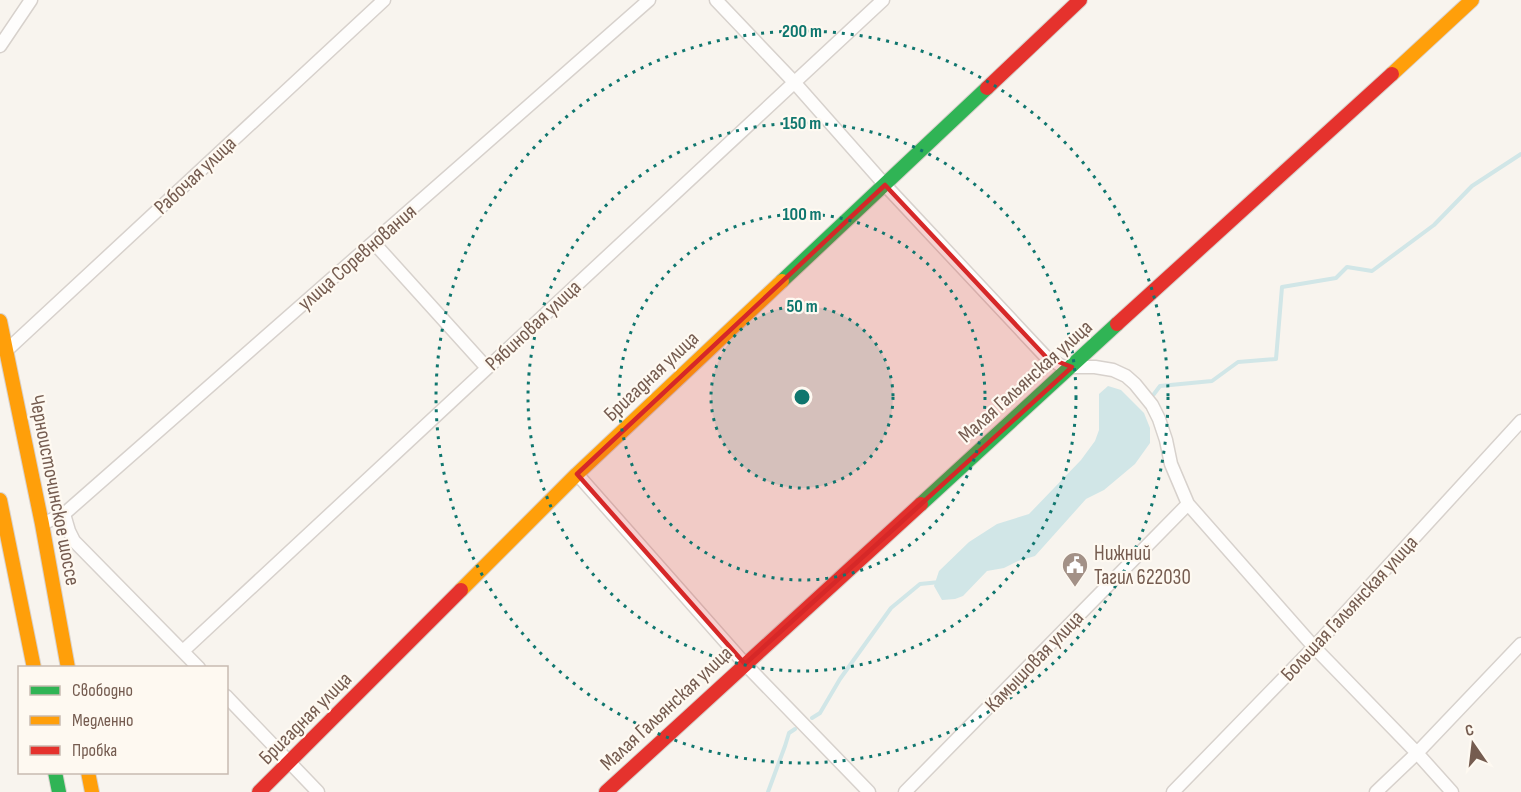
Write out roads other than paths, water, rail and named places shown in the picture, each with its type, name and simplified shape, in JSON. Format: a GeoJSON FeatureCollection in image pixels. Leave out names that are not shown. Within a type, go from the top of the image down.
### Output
{"type":"FeatureCollection","features":[{"type":"Feature","properties":{"kind":"street"},"geometry":{"type":"LineString","coordinates":[[0,46],[30,0]]}},
{"type":"Feature","properties":{"kind":"street","name":"Рабочая улица"},"geometry":{"type":"LineString","coordinates":[[6,351],[384,0]]}},
{"type":"Feature","properties":{"kind":"street","name":"улица Соревнования"},"geometry":{"type":"LineString","coordinates":[[42,524],[64,514],[649,0]]}},
{"type":"Feature","properties":{"kind":"street"},"geometry":{"type":"LineString","coordinates":[[716,0],[1046,357],[1055,363],[1072,367],[1113,370],[1126,376],[1135,384],[1160,419],[1171,464],[1188,504],[1314,647],[1452,792]]}},
{"type":"Feature","properties":{"kind":"street","name":"Рябиновая улица"},"geometry":{"type":"LineString","coordinates":[[183,651],[884,0]]}},
{"type":"Feature","properties":{"kind":"street","name":"Бригадная улица"},"geometry":{"type":"LineString","coordinates":[[259,792],[577,474],[1080,0]]}},
{"type":"Feature","properties":{"kind":"street","name":"Малая Гальянская улица"},"geometry":{"type":"LineString","coordinates":[[606,792],[1472,0]]}},
{"type":"Feature","properties":{"kind":"street"},"geometry":{"type":"LineString","coordinates":[[374,243],[487,368]]}},
{"type":"Feature","properties":{"kind":"street","name":"Черноисточинское шоссе"},"geometry":{"type":"LineString","coordinates":[[0,321],[42,524],[68,666]]}},
{"type":"Feature","properties":{"kind":"street","name":"Большая Гальянская улица"},"geometry":{"type":"LineString","coordinates":[[1173,792],[1314,647],[1521,421]]}},
{"type":"Feature","properties":{"kind":"street"},"geometry":{"type":"LineString","coordinates":[[577,474],[745,664],[869,792]]}},
{"type":"Feature","properties":{"kind":"street"},"geometry":{"type":"LineString","coordinates":[[0,500],[34,666]]}},
{"type":"Feature","properties":{"kind":"street","name":"Камышовая улица"},"geometry":{"type":"LineString","coordinates":[[905,792],[1188,504]]}},
{"type":"Feature","properties":{"kind":"street"},"geometry":{"type":"LineString","coordinates":[[64,514],[74,541],[197,666]]}},
{"type":"Feature","properties":{"kind":"street"},"geometry":{"type":"LineString","coordinates":[[1376,792],[1417,753],[1521,644]]}},
{"type":"Feature","properties":{"kind":"street"},"geometry":{"type":"LineString","coordinates":[[228,698],[318,792]]}},
{"type":"Feature","properties":{"kind":"street"},"geometry":{"type":"LineString","coordinates":[[55,774],[59,792]]}},
{"type":"Feature","properties":{"kind":"street"},"geometry":{"type":"LineString","coordinates":[[88,774],[92,792]]}},
{"type":"Feature","properties":{"kind":"waterway"},"geometry":{"type":"LineString","coordinates":[[1154,394],[1160,386],[1212,381],[1238,362],[1276,359],[1282,287],[1336,278],[1347,267],[1372,271],[1434,225],[1472,186],[1521,154]]}},
{"type":"Feature","properties":{"kind":"waterway"},"geometry":{"type":"LineString","coordinates":[[812,718],[820,713],[840,679],[891,608],[920,584],[940,582]]}},
{"type":"Feature","properties":{"kind":"waterway"},"geometry":{"type":"LineString","coordinates":[[768,792],[789,733],[795,729]]}},
{"type":"Feature","properties":{"kind":"place","name":"Нижний Тагил 622030"},"geometry":{"type":"Point","coordinates":[1075,588]}}]}
